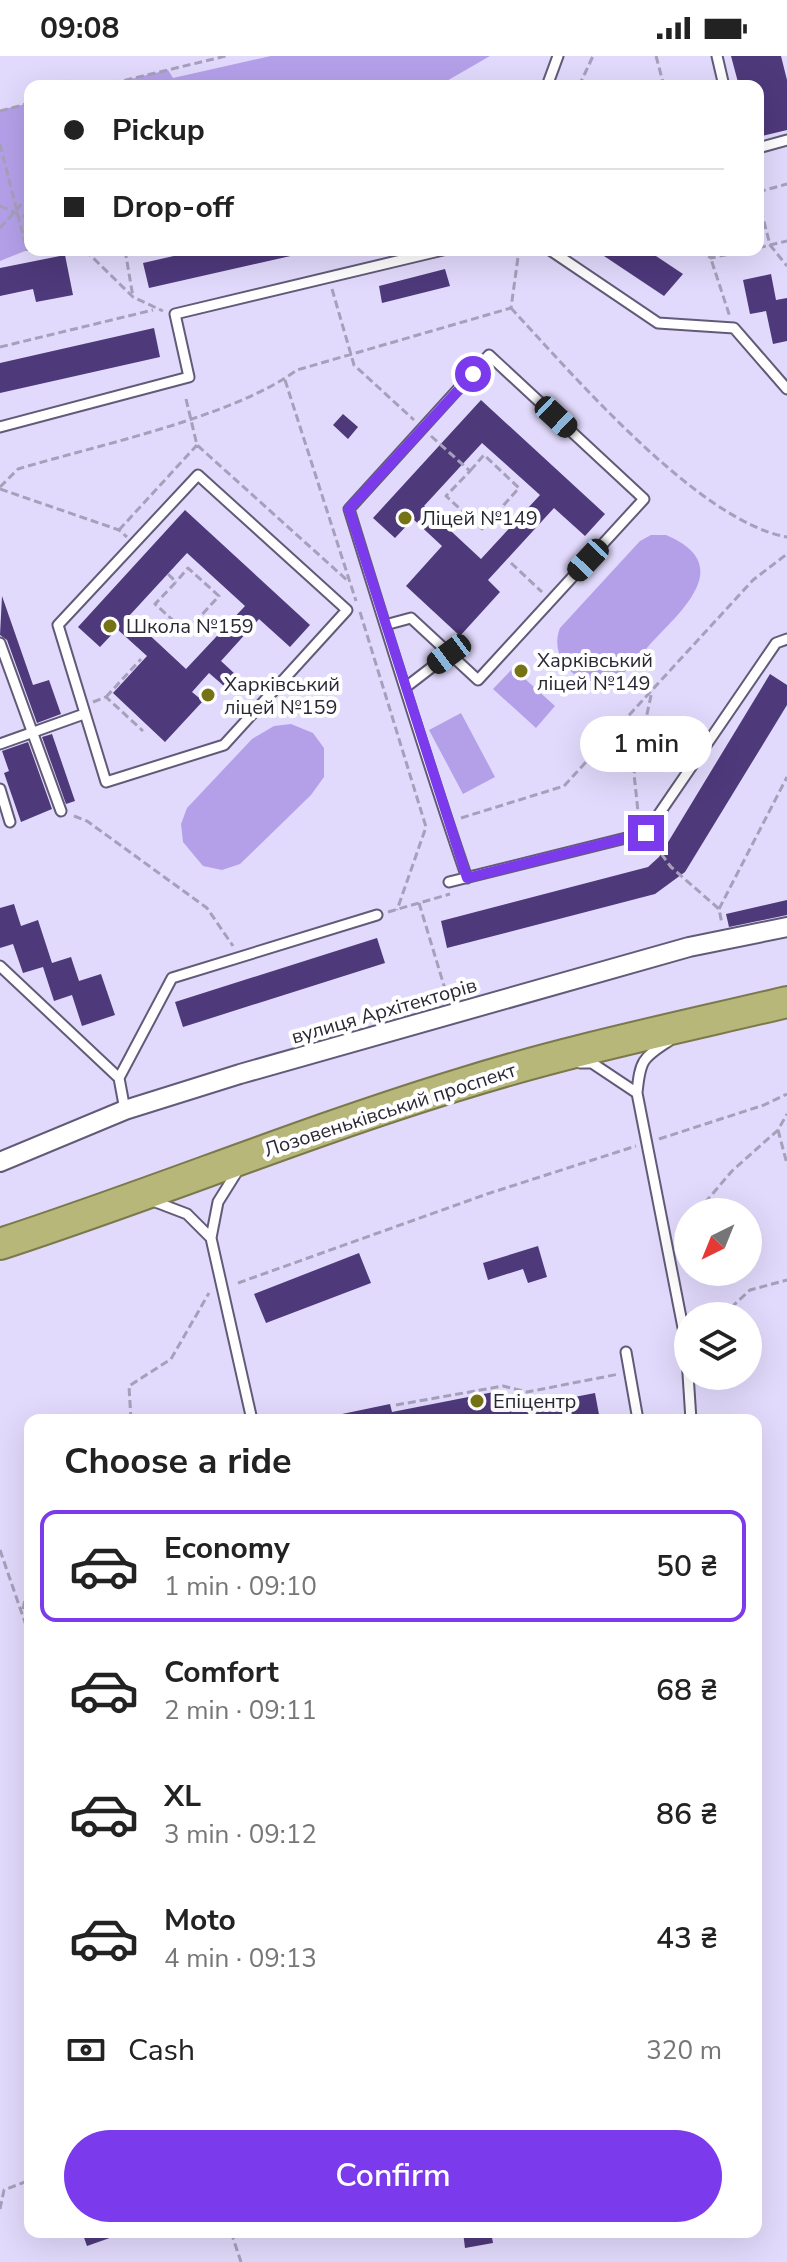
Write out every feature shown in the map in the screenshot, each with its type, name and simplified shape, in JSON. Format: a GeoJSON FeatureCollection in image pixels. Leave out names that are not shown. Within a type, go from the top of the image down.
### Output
{"type":"FeatureCollection","features":[{"type":"Feature","properties":{"kind":"highway","name":"Лозовеньківський проспект"},"geometry":{"type":"LineString","coordinates":[[0,1244],[142,1198],[456,1085],[578,1051],[787,1002]]}},
{"type":"Feature","properties":{"kind":"street","name":"вулиця Архітекторів"},"geometry":{"type":"LineString","coordinates":[[0,1162],[125,1110],[453,1014],[725,940],[787,927]]}},
{"type":"Feature","properties":{"kind":"lane"},"geometry":{"type":"LineString","coordinates":[[549,80],[558,56]]}},
{"type":"Feature","properties":{"kind":"lane"},"geometry":{"type":"LineString","coordinates":[[717,56],[723,80]]}},
{"type":"Feature","properties":{"kind":"lane"},"geometry":{"type":"LineString","coordinates":[[764,146],[787,140]]}},
{"type":"Feature","properties":{"kind":"lane"},"geometry":{"type":"LineString","coordinates":[[0,427],[189,377],[175,314],[419,256]]}},
{"type":"Feature","properties":{"kind":"lane"},"geometry":{"type":"LineString","coordinates":[[559,256],[658,323],[734,328],[787,389]]}},
{"type":"Feature","properties":{"kind":"lane"},"geometry":{"type":"LineString","coordinates":[[385,625],[411,618],[478,680],[644,499],[489,355],[349,509],[385,625],[467,878]]}},
{"type":"Feature","properties":{"kind":"lane"},"geometry":{"type":"LineString","coordinates":[[198,475],[347,610],[224,745],[106,782],[83,710],[58,625],[198,475]]}},
{"type":"Feature","properties":{"kind":"lane"},"geometry":{"type":"LineString","coordinates":[[449,882],[646,833],[776,643],[787,639]]}},
{"type":"Feature","properties":{"kind":"lane"},"geometry":{"type":"LineString","coordinates":[[0,643],[61,811]]}},
{"type":"Feature","properties":{"kind":"lane"},"geometry":{"type":"LineString","coordinates":[[406,687],[449,654]]}},
{"type":"Feature","properties":{"kind":"lane"},"geometry":{"type":"LineString","coordinates":[[0,744],[83,710]]}},
{"type":"Feature","properties":{"kind":"lane"},"geometry":{"type":"LineString","coordinates":[[0,789],[10,822]]}},
{"type":"Feature","properties":{"kind":"lane"},"geometry":{"type":"LineString","coordinates":[[119,1078],[172,978],[377,915]]}},
{"type":"Feature","properties":{"kind":"lane"},"geometry":{"type":"LineString","coordinates":[[0,966],[119,1078],[125,1110]]}},
{"type":"Feature","properties":{"kind":"lane"},"geometry":{"type":"LineString","coordinates":[[691,1414],[686,1343],[637,1093],[639,1068],[646,1055],[673,1039],[743,1020],[752,1010]]}},
{"type":"Feature","properties":{"kind":"lane"},"geometry":{"type":"LineString","coordinates":[[456,1085],[487,1085],[570,1062],[592,1063],[637,1093]]}},
{"type":"Feature","properties":{"kind":"lane"},"geometry":{"type":"LineString","coordinates":[[247,1158],[218,1202],[211,1238],[251,1414]]}},
{"type":"Feature","properties":{"kind":"lane"},"geometry":{"type":"LineString","coordinates":[[142,1198],[187,1214],[211,1238]]}},
{"type":"Feature","properties":{"kind":"lane"},"geometry":{"type":"LineString","coordinates":[[626,1352],[637,1414]]}},
{"type":"Feature","properties":{"kind":"path"},"geometry":{"type":"LineString","coordinates":[[125,80],[226,56]]}},
{"type":"Feature","properties":{"kind":"path"},"geometry":{"type":"LineString","coordinates":[[582,80],[593,56]]}},
{"type":"Feature","properties":{"kind":"path"},"geometry":{"type":"LineString","coordinates":[[656,56],[662,80]]}},
{"type":"Feature","properties":{"kind":"path"},"geometry":{"type":"LineString","coordinates":[[0,111],[24,105]]}},
{"type":"Feature","properties":{"kind":"path"},"geometry":{"type":"LineString","coordinates":[[0,144],[24,241]]}},
{"type":"Feature","properties":{"kind":"path"},"geometry":{"type":"LineString","coordinates":[[764,190],[787,184]]}},
{"type":"Feature","properties":{"kind":"path"},"geometry":{"type":"LineString","coordinates":[[0,228],[24,203]]}},
{"type":"Feature","properties":{"kind":"path"},"geometry":{"type":"LineString","coordinates":[[0,206],[24,216]]}},
{"type":"Feature","properties":{"kind":"path"},"geometry":{"type":"LineString","coordinates":[[764,222],[770,245],[787,266]]}},
{"type":"Feature","properties":{"kind":"path"},"geometry":{"type":"LineString","coordinates":[[764,246],[787,241]]}},
{"type":"Feature","properties":{"kind":"path"},"geometry":{"type":"LineString","coordinates":[[0,347],[153,310],[133,297],[91,256]]}},
{"type":"Feature","properties":{"kind":"path"},"geometry":{"type":"LineString","coordinates":[[126,256],[133,297]]}},
{"type":"Feature","properties":{"kind":"path"},"geometry":{"type":"LineString","coordinates":[[511,308],[518,256]]}},
{"type":"Feature","properties":{"kind":"path"},"geometry":{"type":"LineString","coordinates":[[708,256],[734,328]]}},
{"type":"Feature","properties":{"kind":"path"},"geometry":{"type":"LineString","coordinates":[[711,258],[720,256]]}},
{"type":"Feature","properties":{"kind":"path"},"geometry":{"type":"LineString","coordinates":[[329,278],[354,365],[470,471]]}},
{"type":"Feature","properties":{"kind":"path"},"geometry":{"type":"LineString","coordinates":[[134,543],[119,530],[0,488],[18,469],[191,417],[273,388],[297,370],[511,308]]}},
{"type":"Feature","properties":{"kind":"path"},"geometry":{"type":"LineString","coordinates":[[511,308],[598,402],[703,498],[765,533],[787,537]]}},
{"type":"Feature","properties":{"kind":"path"},"geometry":{"type":"LineString","coordinates":[[284,379],[426,827],[397,910]]}},
{"type":"Feature","properties":{"kind":"path"},"geometry":{"type":"LineString","coordinates":[[186,399],[197,445],[351,584]]}},
{"type":"Feature","properties":{"kind":"path"},"geometry":{"type":"LineString","coordinates":[[119,530],[197,445]]}},
{"type":"Feature","properties":{"kind":"path"},"geometry":{"type":"LineString","coordinates":[[484,455],[519,488],[482,529],[446,496],[470,471],[484,455]]}},
{"type":"Feature","properties":{"kind":"path"},"geometry":{"type":"LineString","coordinates":[[426,827],[564,786],[753,580],[787,554]]}},
{"type":"Feature","properties":{"kind":"path"},"geometry":{"type":"LineString","coordinates":[[511,563],[550,601]]}},
{"type":"Feature","properties":{"kind":"path"},"geometry":{"type":"LineString","coordinates":[[188,568],[219,596],[186,632],[155,604],[176,582],[188,568]]}},
{"type":"Feature","properties":{"kind":"path"},"geometry":{"type":"LineString","coordinates":[[168,574],[176,582]]}},
{"type":"Feature","properties":{"kind":"path"},"geometry":{"type":"LineString","coordinates":[[83,710],[106,697],[141,659]]}},
{"type":"Feature","properties":{"kind":"path"},"geometry":{"type":"LineString","coordinates":[[653,689],[634,774],[639,823],[671,867],[719,909],[725,940]]}},
{"type":"Feature","properties":{"kind":"path"},"geometry":{"type":"LineString","coordinates":[[106,697],[143,731]]}},
{"type":"Feature","properties":{"kind":"path"},"geometry":{"type":"LineString","coordinates":[[719,909],[787,777]]}},
{"type":"Feature","properties":{"kind":"path"},"geometry":{"type":"LineString","coordinates":[[61,811],[87,821],[207,908],[240,956]]}},
{"type":"Feature","properties":{"kind":"path"},"geometry":{"type":"LineString","coordinates":[[377,915],[452,894],[449,882]]}},
{"type":"Feature","properties":{"kind":"path"},"geometry":{"type":"LineString","coordinates":[[419,903],[453,1014]]}},
{"type":"Feature","properties":{"kind":"path"},"geometry":{"type":"LineString","coordinates":[[238,1283],[487,1194],[764,1105],[787,1094]]}},
{"type":"Feature","properties":{"kind":"path"},"geometry":{"type":"LineString","coordinates":[[709,1198],[732,1171],[778,1130],[787,1114]]}},
{"type":"Feature","properties":{"kind":"path"},"geometry":{"type":"LineString","coordinates":[[778,1130],[787,1164]]}},
{"type":"Feature","properties":{"kind":"path"},"geometry":{"type":"LineString","coordinates":[[737,1302],[750,1290],[787,1280]]}},
{"type":"Feature","properties":{"kind":"path"},"geometry":{"type":"LineString","coordinates":[[131,1414],[129,1386],[171,1359],[210,1292]]}},
{"type":"Feature","properties":{"kind":"path"},"geometry":{"type":"LineString","coordinates":[[396,1405],[503,1386],[527,1392],[623,1373]]}},
{"type":"Feature","properties":{"kind":"path"},"geometry":{"type":"LineString","coordinates":[[0,1550],[24,1619]]}},
{"type":"Feature","properties":{"kind":"path"},"geometry":{"type":"LineString","coordinates":[[22,1613],[24,1604]]}},
{"type":"Feature","properties":{"kind":"path"},"geometry":{"type":"LineString","coordinates":[[0,2209],[4,2190],[24,2182]]}},
{"type":"Feature","properties":{"kind":"path"},"geometry":{"type":"LineString","coordinates":[[233,2238],[241,2262]]}},
{"type":"Feature","properties":{"kind":"shaded area"},"geometry":{"type":"Polygon","coordinates":[[[271,56],[490,56],[448,80],[126,80],[168,70],[173,78],[271,56]]]}},
{"type":"Feature","properties":{"kind":"shaded area"},"geometry":{"type":"Polygon","coordinates":[[[24,104],[24,251],[0,261],[0,110],[24,104]]]}},
{"type":"Feature","properties":{"kind":"shaded area"},"geometry":{"type":"Polygon","coordinates":[[[651,535],[666,535],[686,546],[697,558],[700,572],[698,585],[690,599],[621,675],[602,682],[579,678],[560,656],[557,643],[560,628],[640,541],[651,535]]]}},
{"type":"Feature","properties":{"kind":"shaded area"},"geometry":{"type":"Polygon","coordinates":[[[513,668],[555,706],[536,728],[493,689],[513,668]]]}},
{"type":"Feature","properties":{"kind":"shaded area"},"geometry":{"type":"Polygon","coordinates":[[[461,713],[495,777],[463,794],[429,730],[461,713]]]}},
{"type":"Feature","properties":{"kind":"shaded area"},"geometry":{"type":"Polygon","coordinates":[[[291,724],[313,733],[324,748],[324,777],[311,795],[240,864],[222,870],[203,866],[183,842],[181,824],[187,808],[252,739],[274,726],[291,724]]]}},
{"type":"Feature","properties":{"kind":"building"},"geometry":{"type":"Polygon","coordinates":[[[731,56],[781,56],[787,80],[787,130],[764,136],[764,80],[737,80],[731,56]]]}},
{"type":"Feature","properties":{"kind":"building"},"geometry":{"type":"Polygon","coordinates":[[[65,256],[73,295],[36,302],[33,289],[0,296],[0,268],[65,256]]]}},
{"type":"Feature","properties":{"kind":"building"},"geometry":{"type":"Polygon","coordinates":[[[174,256],[291,256],[149,288],[143,263],[174,256]]]}},
{"type":"Feature","properties":{"kind":"building"},"geometry":{"type":"Polygon","coordinates":[[[604,256],[656,256],[683,274],[664,296],[604,256]]]}},
{"type":"Feature","properties":{"kind":"building"},"geometry":{"type":"Polygon","coordinates":[[[445,269],[450,286],[382,303],[379,286],[445,269]]]}},
{"type":"Feature","properties":{"kind":"building"},"geometry":{"type":"Polygon","coordinates":[[[771,274],[776,300],[787,298],[787,341],[773,344],[766,311],[750,314],[743,280],[771,274]]]}},
{"type":"Feature","properties":{"kind":"building"},"geometry":{"type":"Polygon","coordinates":[[[154,328],[160,357],[0,393],[0,363],[154,328]]]}},
{"type":"Feature","properties":{"kind":"building","name":"Ліцей №149"},"geometry":{"type":"Polygon","coordinates":[[[481,400],[605,514],[585,536],[554,508],[488,580],[500,592],[460,636],[406,586],[442,546],[413,519],[395,538],[373,518],[481,400]],[[482,443],[424,506],[481,559],[540,495],[482,443]]]}},
{"type":"Feature","properties":{"kind":"building"},"geometry":{"type":"Polygon","coordinates":[[[343,414],[358,427],[348,439],[333,425],[343,414]]]}},
{"type":"Feature","properties":{"kind":"building","name":"Школа №159"},"geometry":{"type":"Polygon","coordinates":[[[185,510],[310,625],[290,647],[259,619],[221,661],[235,674],[224,686],[209,673],[192,692],[203,701],[165,742],[113,693],[147,656],[117,629],[100,647],[78,627],[185,510]],[[187,553],[129,616],[186,669],[245,606],[187,553]]]}},
{"type":"Feature","properties":{"kind":"building"},"geometry":{"type":"Polygon","coordinates":[[[2,596],[33,685],[49,680],[61,714],[37,723],[7,640],[0,635],[2,596]]]}},
{"type":"Feature","properties":{"kind":"building"},"geometry":{"type":"Polygon","coordinates":[[[770,674],[787,685],[787,705],[685,872],[655,894],[447,948],[441,921],[648,867],[659,857],[770,674]]]}},
{"type":"Feature","properties":{"kind":"building"},"geometry":{"type":"Polygon","coordinates":[[[52,734],[75,801],[66,804],[42,737],[52,734]]]}},
{"type":"Feature","properties":{"kind":"building"},"geometry":{"type":"Polygon","coordinates":[[[28,742],[52,809],[21,822],[4,773],[9,771],[2,751],[28,742]]]}},
{"type":"Feature","properties":{"kind":"building"},"geometry":{"type":"Polygon","coordinates":[[[787,900],[787,915],[729,927],[726,914],[787,900]]]}},
{"type":"Feature","properties":{"kind":"building"},"geometry":{"type":"Polygon","coordinates":[[[14,904],[21,926],[38,920],[52,963],[71,957],[79,981],[101,974],[115,1015],[82,1026],[72,995],[54,1001],[43,967],[23,973],[13,944],[0,948],[0,908],[14,904]]]}},
{"type":"Feature","properties":{"kind":"building"},"geometry":{"type":"Polygon","coordinates":[[[377,938],[385,963],[183,1027],[175,1002],[377,938]]]}},
{"type":"Feature","properties":{"kind":"building"},"geometry":{"type":"Polygon","coordinates":[[[538,1246],[547,1277],[528,1283],[523,1269],[488,1280],[483,1263],[538,1246]]]}},
{"type":"Feature","properties":{"kind":"building"},"geometry":{"type":"Polygon","coordinates":[[[359,1253],[371,1283],[266,1323],[254,1294],[359,1253]]]}},
{"type":"Feature","properties":{"kind":"building","name":"Епіцентр"},"geometry":{"type":"Polygon","coordinates":[[[504,1390],[508,1410],[595,1393],[599,1414],[342,1414],[390,1404],[392,1412],[504,1390]]]}},
{"type":"Feature","properties":{"kind":"building"},"geometry":{"type":"Polygon","coordinates":[[[84,2238],[110,2238],[87,2246],[84,2238]]]}},
{"type":"Feature","properties":{"kind":"building"},"geometry":{"type":"Polygon","coordinates":[[[464,2238],[492,2238],[493,2243],[465,2248],[464,2238]]]}},
{"type":"Feature","properties":{"kind":"place","name":"Ліцей №149"},"geometry":{"type":"Point","coordinates":[405,518]}},
{"type":"Feature","properties":{"kind":"place","name":"Школа №159"},"geometry":{"type":"Point","coordinates":[110,626]}},
{"type":"Feature","properties":{"kind":"place","name":"Харківський ліцей №149"},"geometry":{"type":"Point","coordinates":[521,671]}},
{"type":"Feature","properties":{"kind":"place","name":"Харківський ліцей №159"},"geometry":{"type":"Point","coordinates":[208,695]}},
{"type":"Feature","properties":{"kind":"place","name":"Епіцентр"},"geometry":{"type":"Point","coordinates":[477,1401]}},
{"type":"Feature","properties":{"kind":"route"},"geometry":{"type":"LineString","coordinates":[[473,374],[349,509],[443,811],[467,878],[646,833]]}}]}
